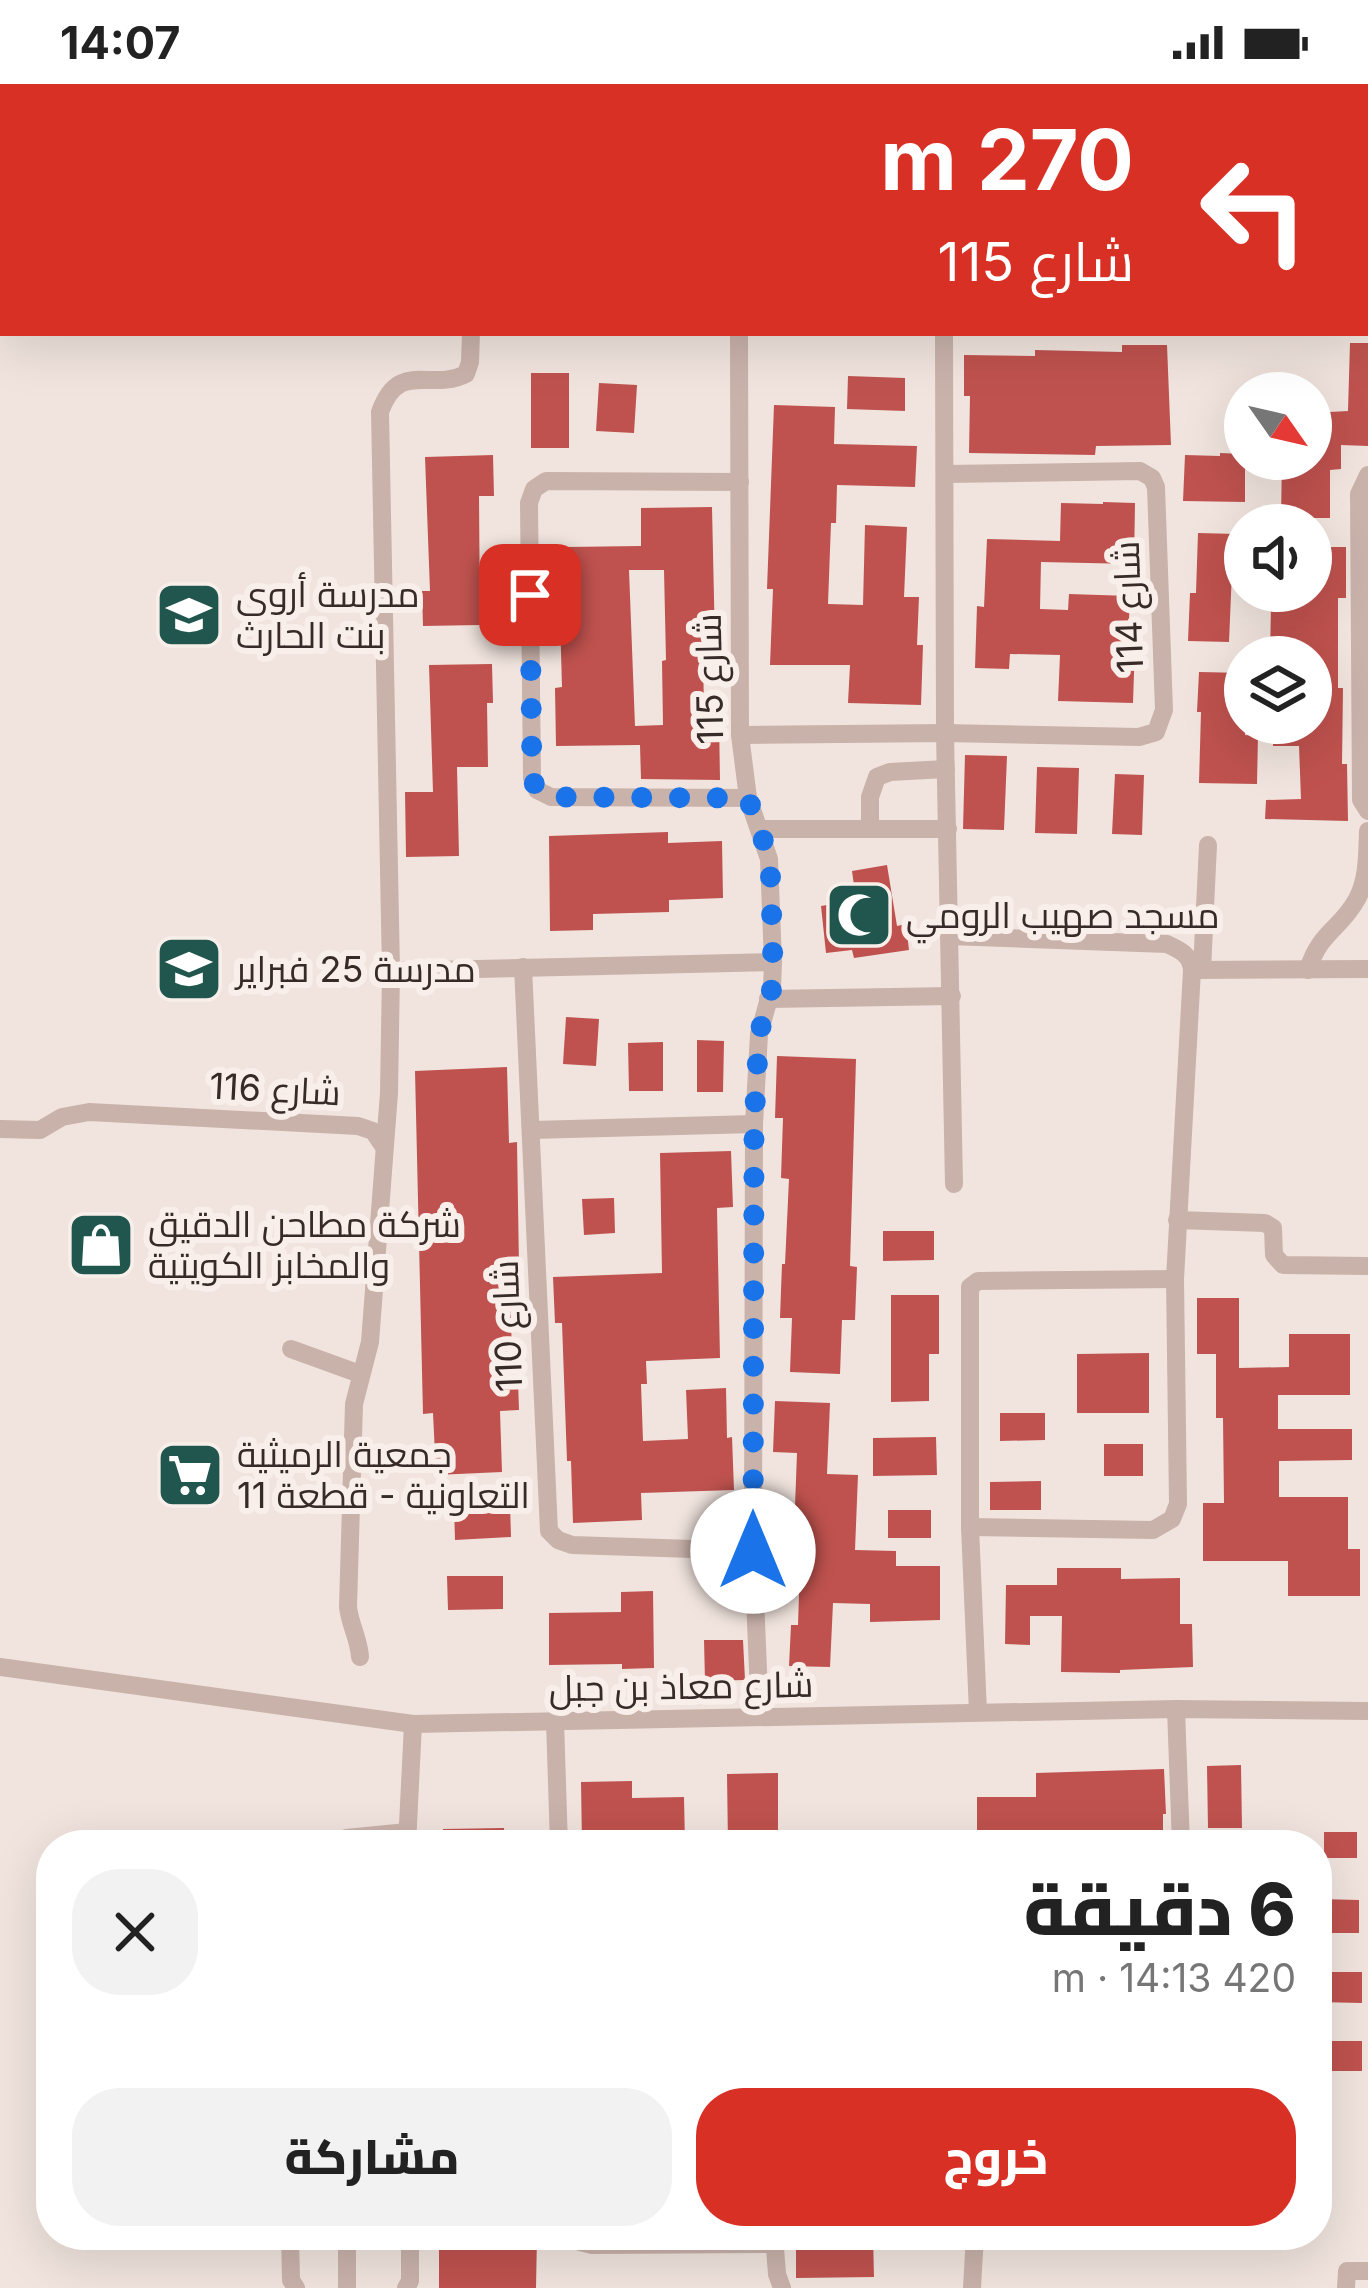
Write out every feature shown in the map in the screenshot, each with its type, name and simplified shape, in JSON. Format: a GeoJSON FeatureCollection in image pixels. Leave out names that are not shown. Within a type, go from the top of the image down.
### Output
{"type":"FeatureCollection","features":[{"type":"Feature","properties":{"kind":"street"},"geometry":{"type":"LineString","coordinates":[[359,1657],[348,1606],[354,1404],[370,1342],[389,1093],[391,970],[380,412],[386,395],[402,382],[466,374],[471,336]]}},
{"type":"Feature","properties":{"kind":"street","name":"شارع 115"},"geometry":{"type":"LineString","coordinates":[[739,336],[740,482],[740,735],[748,798],[551,797],[537,790],[532,778],[530,499],[535,489],[547,482],[740,482]]}},
{"type":"Feature","properties":{"kind":"street"},"geometry":{"type":"LineString","coordinates":[[944,336],[945,733],[954,1184]]}},
{"type":"Feature","properties":{"kind":"street","name":"شارع 114"},"geometry":{"type":"LineString","coordinates":[[740,735],[1139,736],[1156,731],[1164,710],[1152,478],[1140,471],[945,474]]}},
{"type":"Feature","properties":{"kind":"street"},"geometry":{"type":"LineString","coordinates":[[1368,475],[1359,494],[1361,800],[1368,811]]}},
{"type":"Feature","properties":{"kind":"street"},"geometry":{"type":"LineString","coordinates":[[870,829],[870,797],[877,777],[946,769]]}},
{"type":"Feature","properties":{"kind":"street"},"geometry":{"type":"LineString","coordinates":[[748,798],[771,875],[773,962],[772,988],[759,1034],[754,1124],[753,1551],[760,1717]]}},
{"type":"Feature","properties":{"kind":"street"},"geometry":{"type":"LineString","coordinates":[[760,830],[948,829]]}},
{"type":"Feature","properties":{"kind":"street"},"geometry":{"type":"LineString","coordinates":[[1308,970],[1314,948],[1359,896],[1366,874],[1368,832]]}},
{"type":"Feature","properties":{"kind":"street"},"geometry":{"type":"LineString","coordinates":[[970,1527],[1153,1530],[1172,1520],[1178,1504],[1177,1220],[1208,845]]}},
{"type":"Feature","properties":{"kind":"street"},"geometry":{"type":"LineString","coordinates":[[950,936],[1167,944],[1182,951],[1197,970]]}},
{"type":"Feature","properties":{"kind":"street"},"geometry":{"type":"LineString","coordinates":[[391,970],[773,962]]}},
{"type":"Feature","properties":{"kind":"street"},"geometry":{"type":"LineString","coordinates":[[523,967],[532,1130],[754,1124]]}},
{"type":"Feature","properties":{"kind":"street"},"geometry":{"type":"LineString","coordinates":[[1197,970],[1368,969]]}},
{"type":"Feature","properties":{"kind":"street"},"geometry":{"type":"LineString","coordinates":[[768,999],[952,996]]}},
{"type":"Feature","properties":{"kind":"street","name":"شارع 116"},"geometry":{"type":"LineString","coordinates":[[0,1130],[40,1130],[62,1117],[88,1112],[364,1126],[378,1135],[384,1147]]}},
{"type":"Feature","properties":{"kind":"street","name":"شارع 110"},"geometry":{"type":"LineString","coordinates":[[532,1130],[551,1534],[572,1546],[753,1551]]}},
{"type":"Feature","properties":{"kind":"street"},"geometry":{"type":"LineString","coordinates":[[1177,1220],[1265,1223],[1273,1228],[1274,1255],[1283,1265],[1368,1266]]}},
{"type":"Feature","properties":{"kind":"street"},"geometry":{"type":"LineString","coordinates":[[978,1712],[970,1527],[969,1290],[978,1281],[1175,1280]]}},
{"type":"Feature","properties":{"kind":"street"},"geometry":{"type":"LineString","coordinates":[[291,1349],[360,1374]]}},
{"type":"Feature","properties":{"kind":"street","name":"شارع معاذ بن جبل"},"geometry":{"type":"LineString","coordinates":[[0,1667],[413,1724],[1176,1709],[1368,1711]]}},
{"type":"Feature","properties":{"kind":"street"},"geometry":{"type":"LineString","coordinates":[[1176,1709],[1180,1830]]}},
{"type":"Feature","properties":{"kind":"street"},"geometry":{"type":"LineString","coordinates":[[555,1721],[559,1830]]}},
{"type":"Feature","properties":{"kind":"street"},"geometry":{"type":"LineString","coordinates":[[407,1830],[413,1724]]}},
{"type":"Feature","properties":{"kind":"street"},"geometry":{"type":"LineString","coordinates":[[290,2250],[291,2280],[296,2288]]}},
{"type":"Feature","properties":{"kind":"street"},"geometry":{"type":"LineString","coordinates":[[347,2250],[347,2288]]}},
{"type":"Feature","properties":{"kind":"street"},"geometry":{"type":"LineString","coordinates":[[406,2288],[410,2250]]}},
{"type":"Feature","properties":{"kind":"street"},"geometry":{"type":"LineString","coordinates":[[775,2250],[782,2288]]}},
{"type":"Feature","properties":{"kind":"street"},"geometry":{"type":"LineString","coordinates":[[972,2288],[974,2250]]}},
{"type":"Feature","properties":{"kind":"street"},"geometry":{"type":"LineString","coordinates":[[1346,2279],[1368,2271]]}},
{"type":"Feature","properties":{"kind":"building"},"geometry":{"type":"Polygon","coordinates":[[[1350,343],[1368,343],[1368,446],[1341,445],[1341,469],[1332,470],[1332,412],[1348,411],[1350,343]]]}},
{"type":"Feature","properties":{"kind":"building"},"geometry":{"type":"Polygon","coordinates":[[[1122,345],[1167,345],[1171,445],[1096,446],[1095,455],[969,453],[970,396],[964,396],[964,355],[1035,356],[1035,350],[1122,352],[1122,345]]]}},
{"type":"Feature","properties":{"kind":"building"},"geometry":{"type":"Polygon","coordinates":[[[531,373],[569,373],[569,448],[531,448],[531,373]]]}},
{"type":"Feature","properties":{"kind":"building"},"geometry":{"type":"Polygon","coordinates":[[[848,376],[905,378],[905,411],[847,409],[848,376]]]}},
{"type":"Feature","properties":{"kind":"building"},"geometry":{"type":"Polygon","coordinates":[[[599,383],[637,385],[634,433],[596,431],[599,383]]]}},
{"type":"Feature","properties":{"kind":"building"},"geometry":{"type":"Polygon","coordinates":[[[774,405],[835,407],[834,444],[917,446],[915,487],[837,485],[828,604],[863,605],[865,525],[907,527],[904,597],[919,597],[921,705],[848,703],[850,665],[770,665],[773,589],[767,589],[774,405]]]}},
{"type":"Feature","properties":{"kind":"building"},"geometry":{"type":"Polygon","coordinates":[[[1224,453],[1224,480],[1245,480],[1245,502],[1183,501],[1185,455],[1224,453]]]}},
{"type":"Feature","properties":{"kind":"building"},"geometry":{"type":"Polygon","coordinates":[[[493,455],[494,496],[479,496],[480,625],[423,626],[422,591],[430,591],[425,457],[493,455]]]}},
{"type":"Feature","properties":{"kind":"building"},"geometry":{"type":"Polygon","coordinates":[[[1282,480],[1330,480],[1330,504],[1281,504],[1282,480]]]}},
{"type":"Feature","properties":{"kind":"building"},"geometry":{"type":"Polygon","coordinates":[[[1061,503],[1135,503],[1134,564],[1041,562],[1040,609],[1068,610],[1069,594],[1130,596],[1128,642],[1135,643],[1133,703],[1058,701],[1060,655],[1010,654],[1009,669],[975,668],[977,606],[984,607],[987,539],[1060,541],[1061,503]]]}},
{"type":"Feature","properties":{"kind":"building"},"geometry":{"type":"Polygon","coordinates":[[[712,507],[715,643],[703,643],[704,719],[719,719],[720,780],[641,779],[640,745],[556,746],[555,688],[562,687],[560,617],[567,617],[566,547],[641,546],[641,508],[712,507]],[[629,570],[635,726],[663,725],[664,570],[629,570]]]}},
{"type":"Feature","properties":{"kind":"building"},"geometry":{"type":"Polygon","coordinates":[[[1198,533],[1224,534],[1224,612],[1230,612],[1229,636],[1224,636],[1224,642],[1188,641],[1190,593],[1196,593],[1198,533]]]}},
{"type":"Feature","properties":{"kind":"building"},"geometry":{"type":"Polygon","coordinates":[[[1332,547],[1346,547],[1346,598],[1338,598],[1338,688],[1343,688],[1342,764],[1347,764],[1348,821],[1265,819],[1266,800],[1301,799],[1299,746],[1273,744],[1332,744],[1332,636],[1270,636],[1271,612],[1332,612],[1332,547]]]}},
{"type":"Feature","properties":{"kind":"building"},"geometry":{"type":"Polygon","coordinates":[[[492,664],[488,767],[457,767],[459,856],[406,857],[405,792],[433,792],[429,665],[492,664]]]}},
{"type":"Feature","properties":{"kind":"building"},"geometry":{"type":"Polygon","coordinates":[[[1199,672],[1224,673],[1224,744],[1258,744],[1257,784],[1199,783],[1201,712],[1197,712],[1199,672]]]}},
{"type":"Feature","properties":{"kind":"building"},"geometry":{"type":"Polygon","coordinates":[[[965,755],[1007,756],[1004,830],[963,829],[965,755]]]}},
{"type":"Feature","properties":{"kind":"building"},"geometry":{"type":"Polygon","coordinates":[[[1037,767],[1079,768],[1077,834],[1035,833],[1037,767]]]}},
{"type":"Feature","properties":{"kind":"building"},"geometry":{"type":"Polygon","coordinates":[[[1115,774],[1144,775],[1142,835],[1112,834],[1115,774]]]}},
{"type":"Feature","properties":{"kind":"building"},"geometry":{"type":"Polygon","coordinates":[[[668,832],[668,843],[722,841],[723,898],[669,900],[669,912],[593,914],[593,930],[550,931],[549,836],[668,832]]]}},
{"type":"Feature","properties":{"kind":"building","name":"مسجد صهيب الرومي"},"geometry":{"type":"Polygon","coordinates":[[[887,865],[897,926],[906,924],[909,950],[854,958],[852,950],[826,953],[821,906],[856,900],[852,871],[887,865]]]}},
{"type":"Feature","properties":{"kind":"building"},"geometry":{"type":"Polygon","coordinates":[[[566,1017],[599,1019],[596,1066],[563,1064],[566,1017]]]}},
{"type":"Feature","properties":{"kind":"building"},"geometry":{"type":"Polygon","coordinates":[[[697,1040],[724,1041],[723,1092],[697,1092],[697,1040]]]}},
{"type":"Feature","properties":{"kind":"building"},"geometry":{"type":"Polygon","coordinates":[[[663,1042],[663,1091],[629,1091],[628,1043],[663,1042]]]}},
{"type":"Feature","properties":{"kind":"building"},"geometry":{"type":"Polygon","coordinates":[[[777,1056],[856,1059],[850,1266],[857,1267],[855,1320],[842,1320],[840,1374],[790,1372],[792,1318],[780,1318],[789,1179],[781,1178],[783,1118],[775,1118],[777,1056]]]}},
{"type":"Feature","properties":{"kind":"building"},"geometry":{"type":"Polygon","coordinates":[[[507,1067],[509,1143],[517,1142],[519,1267],[509,1267],[519,1410],[500,1411],[502,1472],[436,1475],[433,1413],[423,1414],[415,1071],[507,1067]]]}},
{"type":"Feature","properties":{"kind":"building"},"geometry":{"type":"Polygon","coordinates":[[[731,1151],[733,1207],[717,1208],[720,1358],[646,1361],[647,1384],[641,1384],[643,1441],[688,1439],[686,1390],[726,1388],[734,1490],[641,1493],[642,1520],[573,1523],[562,1323],[555,1323],[553,1277],[662,1273],[660,1153],[731,1151]]]}},
{"type":"Feature","properties":{"kind":"building"},"geometry":{"type":"Polygon","coordinates":[[[614,1198],[615,1233],[584,1235],[582,1199],[614,1198]]]}},
{"type":"Feature","properties":{"kind":"building"},"geometry":{"type":"Polygon","coordinates":[[[883,1231],[934,1231],[934,1260],[883,1261],[883,1231]]]}},
{"type":"Feature","properties":{"kind":"building"},"geometry":{"type":"Polygon","coordinates":[[[891,1295],[939,1295],[939,1354],[929,1354],[929,1401],[891,1402],[891,1295]]]}},
{"type":"Feature","properties":{"kind":"building"},"geometry":{"type":"Polygon","coordinates":[[[1197,1298],[1239,1298],[1239,1368],[1289,1367],[1289,1334],[1350,1334],[1350,1395],[1278,1395],[1278,1429],[1352,1429],[1352,1460],[1279,1461],[1279,1497],[1348,1497],[1348,1549],[1360,1549],[1360,1596],[1288,1596],[1288,1561],[1203,1561],[1203,1503],[1224,1503],[1223,1418],[1216,1418],[1216,1354],[1197,1354],[1197,1298]]]}},
{"type":"Feature","properties":{"kind":"building"},"geometry":{"type":"Polygon","coordinates":[[[1149,1353],[1149,1413],[1077,1413],[1077,1354],[1149,1353]]]}},
{"type":"Feature","properties":{"kind":"building"},"geometry":{"type":"Polygon","coordinates":[[[775,1401],[830,1403],[827,1474],[858,1475],[855,1550],[896,1551],[896,1566],[940,1566],[940,1620],[870,1622],[870,1604],[833,1603],[830,1667],[789,1666],[791,1625],[798,1625],[797,1453],[773,1452],[775,1401]]]}},
{"type":"Feature","properties":{"kind":"building"},"geometry":{"type":"Polygon","coordinates":[[[1000,1413],[1045,1413],[1045,1440],[1000,1441],[1000,1413]]]}},
{"type":"Feature","properties":{"kind":"building"},"geometry":{"type":"Polygon","coordinates":[[[936,1437],[937,1475],[873,1476],[873,1438],[936,1437]]]}},
{"type":"Feature","properties":{"kind":"building"},"geometry":{"type":"Polygon","coordinates":[[[1104,1444],[1143,1444],[1143,1476],[1104,1476],[1104,1444]]]}},
{"type":"Feature","properties":{"kind":"building"},"geometry":{"type":"Polygon","coordinates":[[[1041,1481],[1041,1510],[990,1510],[990,1482],[1041,1481]]]}},
{"type":"Feature","properties":{"kind":"building"},"geometry":{"type":"Polygon","coordinates":[[[510,1504],[511,1537],[455,1540],[454,1506],[510,1504]]]}},
{"type":"Feature","properties":{"kind":"building"},"geometry":{"type":"Polygon","coordinates":[[[888,1510],[931,1510],[931,1538],[888,1538],[888,1510]]]}},
{"type":"Feature","properties":{"kind":"building"},"geometry":{"type":"Polygon","coordinates":[[[1057,1568],[1121,1568],[1121,1579],[1180,1578],[1180,1624],[1192,1624],[1193,1667],[1061,1672],[1062,1616],[1030,1616],[1030,1645],[1005,1644],[1006,1585],[1057,1585],[1057,1568]]]}},
{"type":"Feature","properties":{"kind":"building"},"geometry":{"type":"Polygon","coordinates":[[[447,1576],[503,1576],[503,1609],[448,1610],[447,1576]]]}},
{"type":"Feature","properties":{"kind":"building"},"geometry":{"type":"Polygon","coordinates":[[[653,1591],[654,1668],[549,1665],[549,1613],[621,1612],[621,1592],[653,1591]]]}},
{"type":"Feature","properties":{"kind":"building"},"geometry":{"type":"Polygon","coordinates":[[[704,1640],[743,1640],[745,1680],[705,1681],[704,1640]]]}},
{"type":"Feature","properties":{"kind":"building"},"geometry":{"type":"Polygon","coordinates":[[[1241,1765],[1242,1828],[1208,1828],[1207,1766],[1241,1765]]]}},
{"type":"Feature","properties":{"kind":"building"},"geometry":{"type":"Polygon","coordinates":[[[1164,1769],[1163,1830],[977,1830],[977,1797],[1036,1797],[1036,1773],[1164,1769]]]}},
{"type":"Feature","properties":{"kind":"building"},"geometry":{"type":"Polygon","coordinates":[[[778,1773],[778,1830],[728,1830],[727,1774],[778,1773]]]}},
{"type":"Feature","properties":{"kind":"building"},"geometry":{"type":"Polygon","coordinates":[[[632,1781],[632,1798],[684,1797],[685,1830],[582,1830],[581,1782],[632,1781]]]}},
{"type":"Feature","properties":{"kind":"building"},"geometry":{"type":"Polygon","coordinates":[[[504,1828],[504,1830],[443,1830],[504,1828]]]}},
{"type":"Feature","properties":{"kind":"building"},"geometry":{"type":"Polygon","coordinates":[[[1332,1832],[1357,1832],[1357,1858],[1332,1858],[1332,1832]]]}},
{"type":"Feature","properties":{"kind":"building"},"geometry":{"type":"Polygon","coordinates":[[[1332,1899],[1359,1900],[1359,1933],[1332,1933],[1332,1899]]]}},
{"type":"Feature","properties":{"kind":"building"},"geometry":{"type":"Polygon","coordinates":[[[1332,1972],[1362,1972],[1362,2003],[1332,2002],[1332,1972]]]}},
{"type":"Feature","properties":{"kind":"building"},"geometry":{"type":"Polygon","coordinates":[[[1332,2041],[1362,2041],[1362,2071],[1332,2071],[1332,2041]]]}},
{"type":"Feature","properties":{"kind":"building"},"geometry":{"type":"Polygon","coordinates":[[[439,2250],[537,2250],[536,2288],[439,2288],[439,2250]]]}},
{"type":"Feature","properties":{"kind":"building"},"geometry":{"type":"Polygon","coordinates":[[[796,2250],[873,2250],[874,2277],[796,2278],[796,2250]]]}},
{"type":"Feature","properties":{"kind":"place","name":"مدرسة أروى بنت الحارث"},"geometry":{"type":"Point","coordinates":[189,615]}},
{"type":"Feature","properties":{"kind":"place","name":"مسجد صهيب الرومي"},"geometry":{"type":"Point","coordinates":[859,915]}},
{"type":"Feature","properties":{"kind":"place","name":"مدرسة 25 فبراير"},"geometry":{"type":"Point","coordinates":[189,969]}},
{"type":"Feature","properties":{"kind":"place","name":"شركة مطاحن الدقيق والمخابز الكويتية"},"geometry":{"type":"Point","coordinates":[101,1245]}},
{"type":"Feature","properties":{"kind":"place","name":"جمعية الرميثية التعاونية - قطعة 11"},"geometry":{"type":"Point","coordinates":[190,1475]}},
{"type":"Feature","properties":{"kind":"route"},"geometry":{"type":"LineString","coordinates":[[530,595],[532,778],[537,790],[551,797],[748,798],[770,859],[773,975],[759,1034],[754,1124],[753,1551]]}}]}
